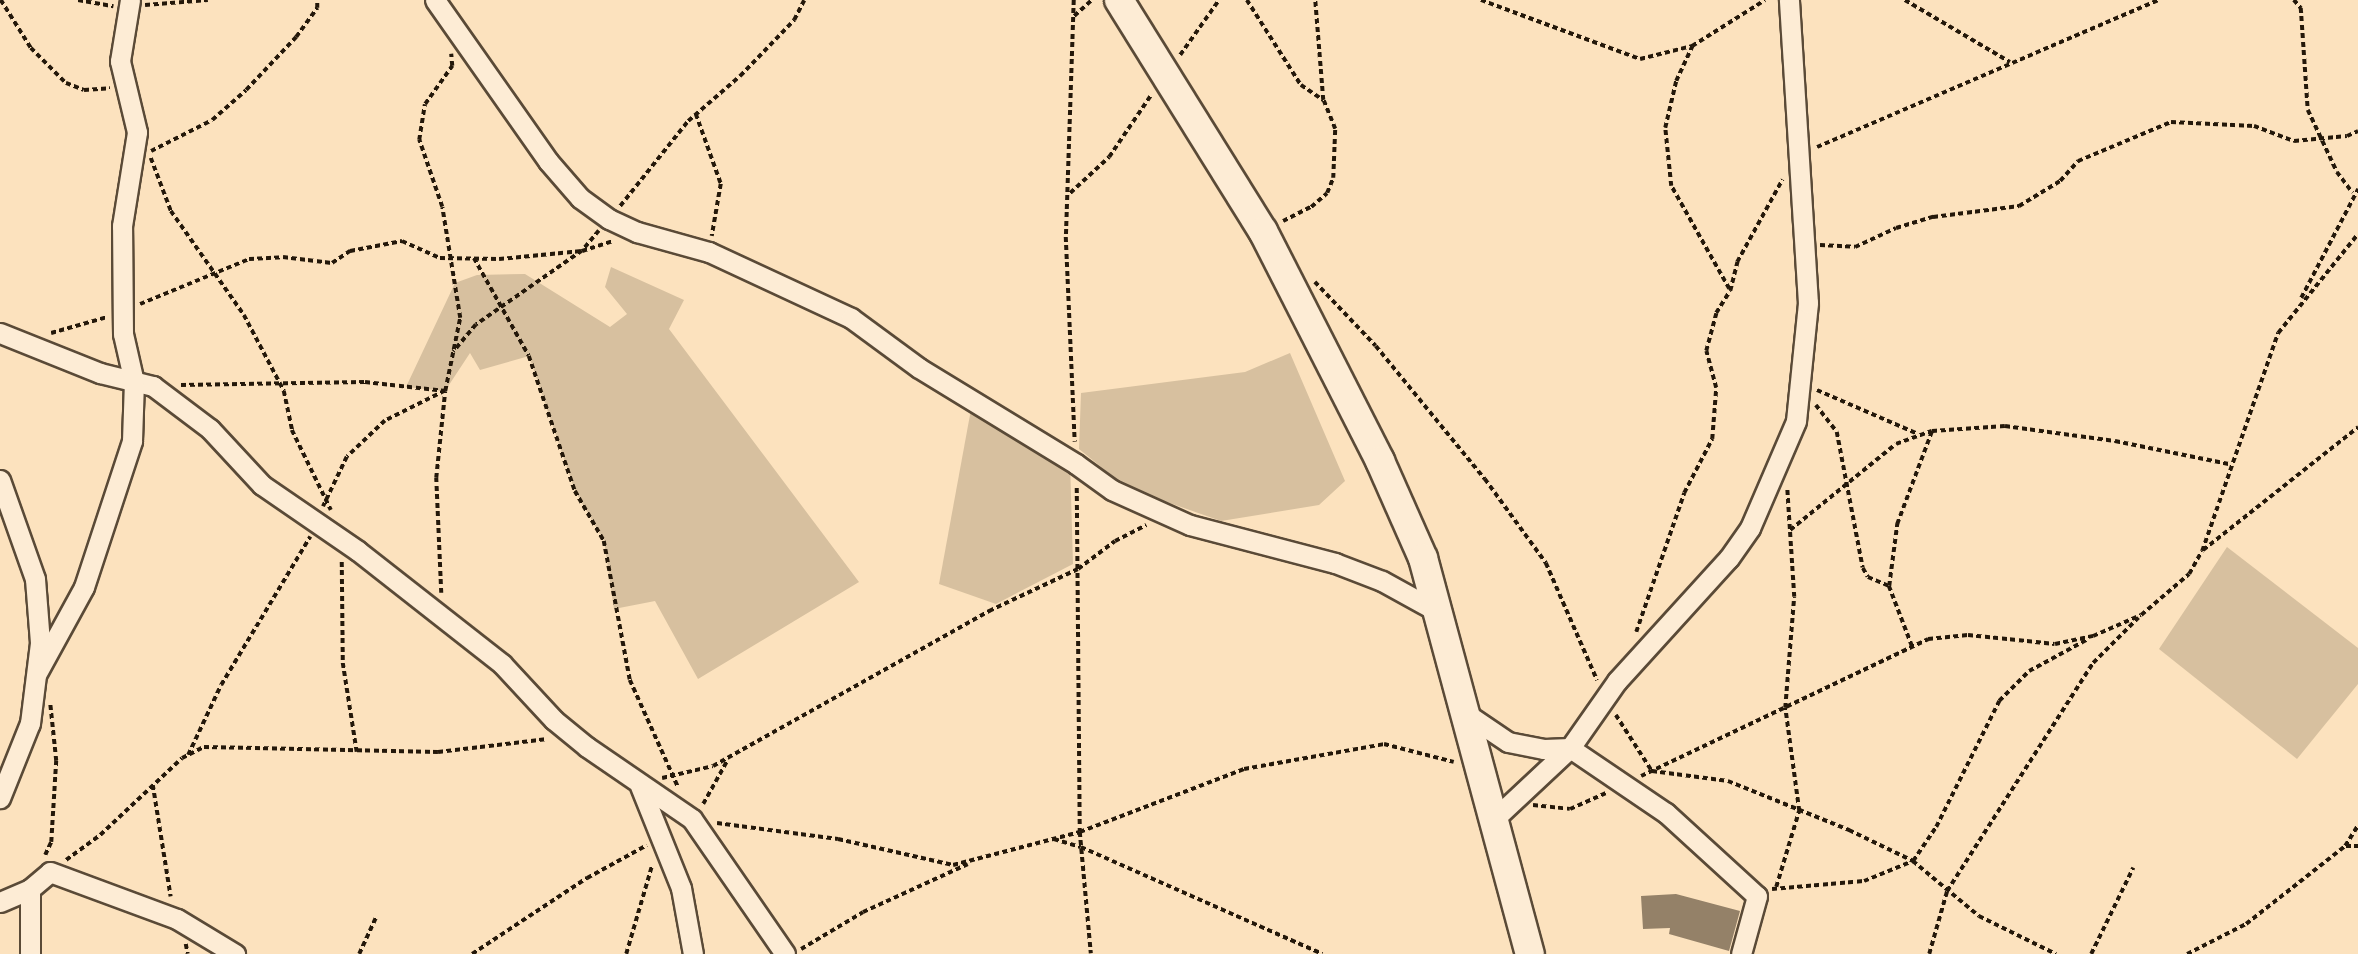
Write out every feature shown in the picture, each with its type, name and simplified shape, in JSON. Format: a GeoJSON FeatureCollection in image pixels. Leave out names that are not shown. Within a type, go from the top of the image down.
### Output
{"type":"FeatureCollection","features":[{"type":"Feature","properties":{"kind":"street"},"geometry":{"type":"LineString","coordinates":[[435,0],[548,161],[580,198],[609,219],[637,232],[709,252],[851,318],[919,368],[1076,464],[1111,490],[1166,515],[1335,563],[1382,581],[1442,614]]}},
{"type":"Feature","properties":{"kind":"street"},"geometry":{"type":"LineString","coordinates":[[1119,0],[1263,231],[1380,461],[1423,558],[1442,614],[1478,766],[1530,954]]}},
{"type":"Feature","properties":{"kind":"street"},"geometry":{"type":"LineString","coordinates":[[1493,820],[1570,748],[1617,681],[1729,558],[1750,527],[1796,421],[1802,383],[1808,303],[1807,244],[1796,156],[1788,0]]}},
{"type":"Feature","properties":{"kind":"street"},"geometry":{"type":"LineString","coordinates":[[37,673],[84,587],[120,485],[132,441],[134,382],[122,334],[124,197],[137,132],[120,61],[130,3]]}},
{"type":"Feature","properties":{"kind":"street"},"geometry":{"type":"LineString","coordinates":[[0,333],[75,365],[153,386],[209,429],[262,485],[340,539],[445,624],[502,664],[562,726],[692,819],[785,954]]}},
{"type":"Feature","properties":{"kind":"street"},"geometry":{"type":"LineString","coordinates":[[0,480],[35,579],[40,643],[30,723],[0,798]]}},
{"type":"Feature","properties":{"kind":"street"},"geometry":{"type":"LineString","coordinates":[[1468,715],[1508,742],[1544,749],[1570,748],[1628,783],[1757,896],[1741,954]]}},
{"type":"Feature","properties":{"kind":"street"},"geometry":{"type":"LineString","coordinates":[[636,778],[681,888],[693,954]]}},
{"type":"Feature","properties":{"kind":"street"},"geometry":{"type":"LineString","coordinates":[[0,902],[30,889],[50,872],[177,919],[235,954]]}},
{"type":"Feature","properties":{"kind":"street"},"geometry":{"type":"LineString","coordinates":[[30,889],[30,954]]}},
{"type":"Feature","properties":{"kind":"path"},"geometry":{"type":"LineString","coordinates":[[1,0],[31,48],[66,83],[85,90],[126,87]]}},
{"type":"Feature","properties":{"kind":"path"},"geometry":{"type":"LineString","coordinates":[[78,0],[130,3],[208,0]]}},
{"type":"Feature","properties":{"kind":"path"},"geometry":{"type":"LineString","coordinates":[[131,161],[212,120],[246,90],[296,37],[317,8],[317,0]]}},
{"type":"Feature","properties":{"kind":"path"},"geometry":{"type":"LineString","coordinates":[[453,352],[475,324],[582,251],[696,114],[794,20],[804,0]]}},
{"type":"Feature","properties":{"kind":"path"},"geometry":{"type":"LineString","coordinates":[[1073,18],[1092,0]]}},
{"type":"Feature","properties":{"kind":"path"},"geometry":{"type":"LineString","coordinates":[[1069,193],[1109,157],[1144,101],[1167,80],[1219,0]]}},
{"type":"Feature","properties":{"kind":"path"},"geometry":{"type":"LineString","coordinates":[[1247,0],[1301,85],[1323,100]]}},
{"type":"Feature","properties":{"kind":"path"},"geometry":{"type":"LineString","coordinates":[[1263,231],[1311,207],[1327,193],[1337,149],[1335,129],[1323,100],[1315,0]]}},
{"type":"Feature","properties":{"kind":"path"},"geometry":{"type":"LineString","coordinates":[[1482,0],[1640,59],[1692,46],[1765,0]]}},
{"type":"Feature","properties":{"kind":"path"},"geometry":{"type":"LineString","coordinates":[[1905,0],[2010,62]]}},
{"type":"Feature","properties":{"kind":"path"},"geometry":{"type":"LineString","coordinates":[[2294,0],[2301,8],[2304,86],[2320,140],[2353,193]]}},
{"type":"Feature","properties":{"kind":"path"},"geometry":{"type":"LineString","coordinates":[[445,624],[439,577],[436,478],[460,318],[453,258],[419,140],[425,104],[452,66],[451,24]]}},
{"type":"Feature","properties":{"kind":"path"},"geometry":{"type":"LineString","coordinates":[[1692,46],[1676,81],[1664,143],[1671,186],[1730,290]]}},
{"type":"Feature","properties":{"kind":"path"},"geometry":{"type":"LineString","coordinates":[[696,114],[721,184],[709,252]]}},
{"type":"Feature","properties":{"kind":"path"},"geometry":{"type":"LineString","coordinates":[[1807,244],[1855,247],[1896,228],[1933,217],[2019,206],[2060,181],[2078,161],[2171,122],[2254,126],[2280,139],[2320,140],[2358,131]]}},
{"type":"Feature","properties":{"kind":"path"},"geometry":{"type":"LineString","coordinates":[[137,132],[149,152],[171,211],[244,315],[284,391],[292,430],[327,497],[340,539],[343,663],[357,752]]}},
{"type":"Feature","properties":{"kind":"path"},"geometry":{"type":"LineString","coordinates":[[2298,305],[2353,193],[2358,189]]}},
{"type":"Feature","properties":{"kind":"path"},"geometry":{"type":"LineString","coordinates":[[43,333],[80,328],[213,271],[249,259],[272,257],[332,263],[350,251],[402,241],[440,258],[582,251],[637,232]]}},
{"type":"Feature","properties":{"kind":"path"},"geometry":{"type":"LineString","coordinates":[[1929,954],[1954,880],[2093,663],[2141,615],[2189,574],[2202,551],[2229,464],[2278,333],[2358,234]]}},
{"type":"Feature","properties":{"kind":"path"},"geometry":{"type":"LineString","coordinates":[[474,258],[504,306],[529,356],[575,491],[604,541],[630,680],[692,819]]}},
{"type":"Feature","properties":{"kind":"path"},"geometry":{"type":"LineString","coordinates":[[1802,383],[1918,433]]}},
{"type":"Feature","properties":{"kind":"path"},"geometry":{"type":"LineString","coordinates":[[1802,383],[1837,432],[1849,483],[1863,568],[1868,577],[1889,586]]}},
{"type":"Feature","properties":{"kind":"path"},"geometry":{"type":"LineString","coordinates":[[1790,530],[1896,444],[1918,433],[2005,426],[2115,441],[2229,464]]}},
{"type":"Feature","properties":{"kind":"path"},"geometry":{"type":"LineString","coordinates":[[2202,551],[2358,427]]}},
{"type":"Feature","properties":{"kind":"path"},"geometry":{"type":"LineString","coordinates":[[1912,646],[1889,586],[1897,524],[1933,431]]}},
{"type":"Feature","properties":{"kind":"path"},"geometry":{"type":"LineString","coordinates":[[1776,887],[1799,811],[1785,708],[1794,597],[1787,488]]}},
{"type":"Feature","properties":{"kind":"path"},"geometry":{"type":"LineString","coordinates":[[636,778],[673,778],[729,757],[989,611],[1078,569],[1115,541],[1166,515]]}},
{"type":"Feature","properties":{"kind":"path"},"geometry":{"type":"LineString","coordinates":[[1757,896],[1776,887],[1864,881],[1913,861],[1936,827],[1999,701],[2029,671],[2093,636],[2141,615]]}},
{"type":"Feature","properties":{"kind":"path"},"geometry":{"type":"LineString","coordinates":[[1515,802],[1570,809],[1928,639],[1968,635],[2055,644],[2093,636]]}},
{"type":"Feature","properties":{"kind":"path"},"geometry":{"type":"LineString","coordinates":[[30,889],[51,842],[56,761],[52,707],[37,673]]}},
{"type":"Feature","properties":{"kind":"path"},"geometry":{"type":"LineString","coordinates":[[50,872],[100,835],[182,758],[204,747],[438,752],[536,737],[549,740]]}},
{"type":"Feature","properties":{"kind":"path"},"geometry":{"type":"LineString","coordinates":[[692,819],[838,839],[953,865],[1165,803],[1244,769],[1384,744],[1419,756],[1478,766]]}},
{"type":"Feature","properties":{"kind":"path"},"geometry":{"type":"LineString","coordinates":[[692,819],[729,757]]}},
{"type":"Feature","properties":{"kind":"path"},"geometry":{"type":"LineString","coordinates":[[153,785],[177,919],[188,954]]}},
{"type":"Feature","properties":{"kind":"path"},"geometry":{"type":"LineString","coordinates":[[2187,954],[2246,924],[2345,846],[2358,825]]}},
{"type":"Feature","properties":{"kind":"path"},"geometry":{"type":"LineString","coordinates":[[472,954],[587,878],[662,837]]}},
{"type":"Feature","properties":{"kind":"path"},"geometry":{"type":"LineString","coordinates":[[626,954],[662,837]]}},
{"type":"Feature","properties":{"kind":"path"},"geometry":{"type":"LineString","coordinates":[[1052,838],[1081,847],[1322,954]]}},
{"type":"Feature","properties":{"kind":"path"},"geometry":{"type":"LineString","coordinates":[[2345,846],[2358,846]]}},
{"type":"Feature","properties":{"kind":"path"},"geometry":{"type":"LineString","coordinates":[[793,954],[863,912],[977,860]]}},
{"type":"Feature","properties":{"kind":"path"},"geometry":{"type":"LineString","coordinates":[[2091,954],[2133,868]]}},
{"type":"Feature","properties":{"kind":"path"},"geometry":{"type":"LineString","coordinates":[[359,954],[376,917]]}},
{"type":"Feature","properties":{"kind":"shaded area"},"geometry":{"type":"Polygon","coordinates":[[[611,267],[684,300],[669,329],[859,582],[698,679],[655,601],[614,609],[604,541],[575,491],[529,356],[480,370],[470,353],[445,391],[406,387],[455,283],[477,275],[525,274],[610,327],[627,314],[605,287],[611,267]]]}},
{"type":"Feature","properties":{"kind":"shaded area"},"geometry":{"type":"Polygon","coordinates":[[[1290,353],[1345,481],[1319,505],[1221,521],[1127,488],[1079,449],[1081,393],[1245,372],[1290,353]]]}},
{"type":"Feature","properties":{"kind":"shaded area"},"geometry":{"type":"Polygon","coordinates":[[[974,393],[1070,461],[1073,564],[996,604],[939,584],[974,393]]]}},
{"type":"Feature","properties":{"kind":"shaded area"},"geometry":{"type":"Polygon","coordinates":[[[2227,547],[2358,648],[2358,684],[2297,759],[2159,649],[2227,547]]]}},
{"type":"Feature","properties":{"kind":"building"},"geometry":{"type":"Polygon","coordinates":[[[1676,894],[1740,911],[1729,951],[1669,934],[1670,928],[1643,929],[1641,896],[1676,894]]]}}]}
